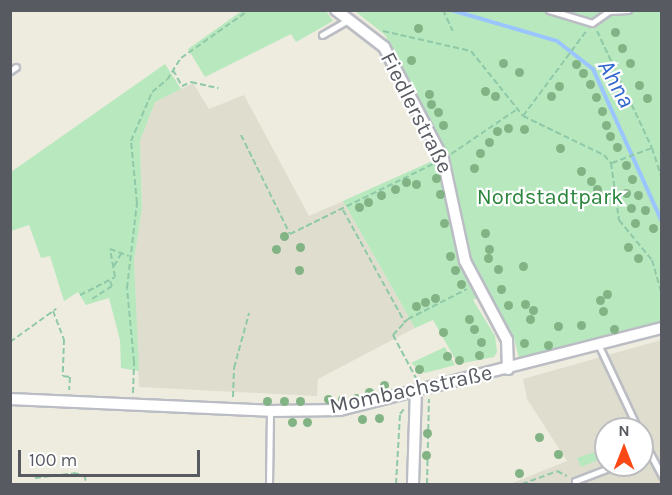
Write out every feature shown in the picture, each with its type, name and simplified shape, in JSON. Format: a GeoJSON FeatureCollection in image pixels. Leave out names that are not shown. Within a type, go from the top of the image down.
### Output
{"type":"FeatureCollection","features":[{"type":"Feature","properties":{"kind":"street","name":"Fiedlerstraße"},"geometry":{"type":"LineString","coordinates":[[336,10],[346,21],[384,47],[443,159],[454,200],[459,239],[470,284],[507,340],[508,369]]}},
{"type":"Feature","properties":{"kind":"street","name":"Mombachstraße"},"geometry":{"type":"LineString","coordinates":[[10,399],[270,411],[340,410],[599,346],[662,328]]}},
{"type":"Feature","properties":{"kind":"street"},"geometry":{"type":"LineString","coordinates":[[413,484],[416,391]]}},
{"type":"Feature","properties":{"kind":"lane"},"geometry":{"type":"LineString","coordinates":[[549,10],[592,23],[609,11],[628,10]]}},
{"type":"Feature","properties":{"kind":"lane"},"geometry":{"type":"LineString","coordinates":[[322,34],[346,21]]}},
{"type":"Feature","properties":{"kind":"lane"},"geometry":{"type":"LineString","coordinates":[[599,346],[632,417]]}},
{"type":"Feature","properties":{"kind":"lane"},"geometry":{"type":"LineString","coordinates":[[269,484],[270,411]]}},
{"type":"Feature","properties":{"kind":"lane"},"geometry":{"type":"LineString","coordinates":[[654,462],[662,476]]}},
{"type":"Feature","properties":{"kind":"lane"},"geometry":{"type":"LineString","coordinates":[[575,483],[594,475]]}},
{"type":"Feature","properties":{"kind":"path"},"geometry":{"type":"LineString","coordinates":[[133,404],[129,256],[138,203],[131,141],[152,92],[181,58],[249,10]]}},
{"type":"Feature","properties":{"kind":"path"},"geometry":{"type":"LineString","coordinates":[[443,10],[453,31]]}},
{"type":"Feature","properties":{"kind":"path"},"geometry":{"type":"LineString","coordinates":[[592,23],[662,179]]}},
{"type":"Feature","properties":{"kind":"path"},"geometry":{"type":"LineString","coordinates":[[523,116],[585,32]]}},
{"type":"Feature","properties":{"kind":"path"},"geometry":{"type":"LineString","coordinates":[[405,36],[471,51],[480,57],[516,110],[523,116],[593,149],[611,163],[619,220],[652,260],[662,296]]}},
{"type":"Feature","properties":{"kind":"path"},"geometry":{"type":"LineString","coordinates":[[173,70],[182,86],[191,82],[218,88]]}},
{"type":"Feature","properties":{"kind":"path"},"geometry":{"type":"LineString","coordinates":[[443,159],[516,110]]}},
{"type":"Feature","properties":{"kind":"path"},"geometry":{"type":"LineString","coordinates":[[241,135],[290,234],[343,210],[436,162],[440,172]]}},
{"type":"Feature","properties":{"kind":"path"},"geometry":{"type":"LineString","coordinates":[[611,163],[650,149]]}},
{"type":"Feature","properties":{"kind":"path"},"geometry":{"type":"LineString","coordinates":[[343,210],[405,323]]}},
{"type":"Feature","properties":{"kind":"path"},"geometry":{"type":"LineString","coordinates":[[80,295],[115,277],[110,249],[129,256]]}},
{"type":"Feature","properties":{"kind":"path"},"geometry":{"type":"LineString","coordinates":[[114,266],[122,253]]}},
{"type":"Feature","properties":{"kind":"path"},"geometry":{"type":"LineString","coordinates":[[92,299],[112,286],[110,281]]}},
{"type":"Feature","properties":{"kind":"path"},"geometry":{"type":"LineString","coordinates":[[426,376],[410,373],[393,336],[405,323],[470,284]]}},
{"type":"Feature","properties":{"kind":"path"},"geometry":{"type":"LineString","coordinates":[[10,342],[54,310],[64,339],[63,376],[70,377],[70,382]]}},
{"type":"Feature","properties":{"kind":"path"},"geometry":{"type":"LineString","coordinates":[[232,409],[234,368],[249,313]]}},
{"type":"Feature","properties":{"kind":"path"},"geometry":{"type":"LineString","coordinates":[[396,484],[400,414],[416,391],[417,376]]}},
{"type":"Feature","properties":{"kind":"path"},"geometry":{"type":"LineString","coordinates":[[416,391],[431,400],[427,484]]}},
{"type":"Feature","properties":{"kind":"path"},"geometry":{"type":"LineString","coordinates":[[522,484],[557,471],[575,483]]}},
{"type":"Feature","properties":{"kind":"path"},"geometry":{"type":"LineString","coordinates":[[35,478],[73,473],[84,475],[87,484]]}},
{"type":"Feature","properties":{"kind":"shaded area"},"geometry":{"type":"Polygon","coordinates":[[[193,83],[209,109],[244,95],[309,216],[343,201],[415,328],[318,379],[317,396],[139,387],[134,260],[142,209],[140,141],[155,102],[193,83]]]}},
{"type":"Feature","properties":{"kind":"shaded area"},"geometry":{"type":"Polygon","coordinates":[[[661,340],[661,484],[510,484],[567,461],[527,399],[523,379],[661,340]]]}},
{"type":"Feature","properties":{"kind":"green space"},"geometry":{"type":"Polygon","coordinates":[[[243,10],[326,11],[333,21],[296,42],[291,34],[205,77],[188,49],[243,10]]]}},
{"type":"Feature","properties":{"kind":"green space","name":"Nordstadtpark"},"geometry":{"type":"Polygon","coordinates":[[[355,11],[661,11],[661,323],[519,358],[514,338],[487,293],[473,300],[495,336],[497,352],[494,357],[458,364],[433,320],[415,328],[343,201],[448,154],[385,35],[355,11]]]}},
{"type":"Feature","properties":{"kind":"green space"},"geometry":{"type":"Polygon","coordinates":[[[165,64],[181,89],[155,102],[140,141],[142,209],[134,260],[139,371],[121,368],[120,340],[109,298],[86,305],[78,292],[64,301],[50,256],[41,258],[29,225],[11,231],[11,172],[165,64]]]}},
{"type":"Feature","properties":{"kind":"green space"},"geometry":{"type":"Polygon","coordinates":[[[445,347],[455,365],[425,373],[411,363],[445,347]]]}},
{"type":"Feature","properties":{"kind":"green space"},"geometry":{"type":"Polygon","coordinates":[[[594,452],[594,462],[581,467],[577,458],[594,452]]]}},
{"type":"Feature","properties":{"kind":"waterway","name":"Ahna"},"geometry":{"type":"LineString","coordinates":[[451,10],[557,41],[593,69],[662,222]]}}]}
